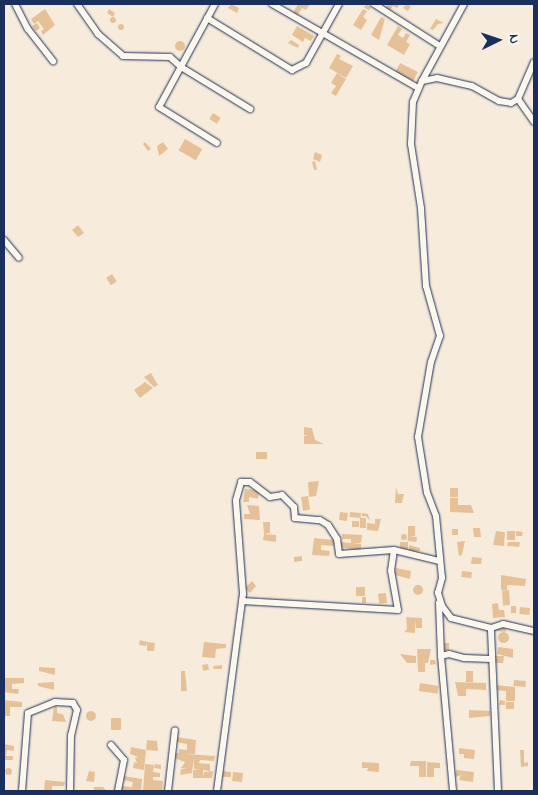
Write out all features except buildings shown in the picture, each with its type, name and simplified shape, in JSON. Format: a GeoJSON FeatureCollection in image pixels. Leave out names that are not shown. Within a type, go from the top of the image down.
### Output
{"type":"FeatureCollection","features":[{"type":"Feature","properties":{"kind":"street"},"geometry":{"type":"LineString","coordinates":[[15,4],[28,29],[53,61]]}},
{"type":"Feature","properties":{"kind":"street"},"geometry":{"type":"LineString","coordinates":[[77,4],[98,34],[123,56],[170,57],[181,68],[250,109]]}},
{"type":"Feature","properties":{"kind":"street"},"geometry":{"type":"LineString","coordinates":[[215,4],[159,107],[217,143]]}},
{"type":"Feature","properties":{"kind":"street"},"geometry":{"type":"LineString","coordinates":[[272,4],[420,84],[437,78],[472,86],[499,101],[511,103],[518,99],[534,62]]}},
{"type":"Feature","properties":{"kind":"street"},"geometry":{"type":"LineString","coordinates":[[207,18],[292,70],[306,63],[339,4]]}},
{"type":"Feature","properties":{"kind":"street"},"geometry":{"type":"LineString","coordinates":[[374,4],[440,46]]}},
{"type":"Feature","properties":{"kind":"street"},"geometry":{"type":"LineString","coordinates":[[453,791],[441,656],[438,593],[442,578],[436,516],[427,493],[418,437],[431,362],[440,336],[426,286],[421,208],[411,144],[413,102],[420,84],[464,4]]}},
{"type":"Feature","properties":{"kind":"street"},"geometry":{"type":"LineString","coordinates":[[518,99],[534,122]]}},
{"type":"Feature","properties":{"kind":"street"},"geometry":{"type":"LineString","coordinates":[[4,240],[19,258]]}},
{"type":"Feature","properties":{"kind":"street"},"geometry":{"type":"LineString","coordinates":[[217,791],[242,601],[236,500],[241,482],[250,482],[270,497],[282,495],[294,507],[295,518],[320,520],[328,525],[337,539],[339,554],[394,550],[440,561]]}},
{"type":"Feature","properties":{"kind":"street"},"geometry":{"type":"LineString","coordinates":[[242,601],[398,610],[391,571],[394,550]]}},
{"type":"Feature","properties":{"kind":"street"},"geometry":{"type":"LineString","coordinates":[[438,593],[442,606],[451,618],[490,628],[503,624],[534,631]]}},
{"type":"Feature","properties":{"kind":"street"},"geometry":{"type":"LineString","coordinates":[[490,628],[498,791]]}},
{"type":"Feature","properties":{"kind":"street"},"geometry":{"type":"LineString","coordinates":[[441,656],[449,654],[464,658],[491,659]]}},
{"type":"Feature","properties":{"kind":"street"},"geometry":{"type":"LineString","coordinates":[[22,791],[28,713],[55,702],[73,703],[77,710],[71,735],[70,791]]}},
{"type":"Feature","properties":{"kind":"street"},"geometry":{"type":"LineString","coordinates":[[168,791],[175,730]]}},
{"type":"Feature","properties":{"kind":"street"},"geometry":{"type":"LineString","coordinates":[[111,745],[124,760],[118,791]]}}]}
